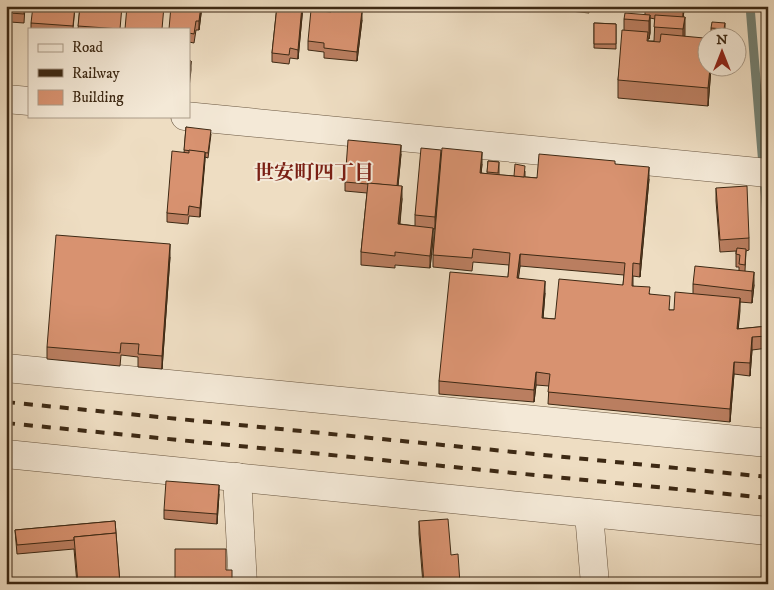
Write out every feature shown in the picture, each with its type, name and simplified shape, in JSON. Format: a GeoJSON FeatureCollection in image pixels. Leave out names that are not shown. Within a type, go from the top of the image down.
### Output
{"type":"FeatureCollection","features":[{"type":"Feature","properties":{"kind":"street"},"geometry":{"type":"LineString","coordinates":[[6,99],[28,101]]}},
{"type":"Feature","properties":{"kind":"street"},"geometry":{"type":"LineString","coordinates":[[190,116],[757,172]]}},
{"type":"Feature","properties":{"kind":"street"},"geometry":{"type":"LineString","coordinates":[[6,368],[768,443]]}},
{"type":"Feature","properties":{"kind":"street"},"geometry":{"type":"LineString","coordinates":[[6,454],[768,531]]}},
{"type":"Feature","properties":{"kind":"street"},"geometry":{"type":"LineString","coordinates":[[237,476],[243,584]]}},
{"type":"Feature","properties":{"kind":"street"},"geometry":{"type":"LineString","coordinates":[[589,514],[595,584]]}},
{"type":"Feature","properties":{"kind":"building"},"geometry":{"type":"Polygon","coordinates":[[[6,6],[24,6],[24,14],[10,13],[10,8],[6,8],[6,6]]]}},
{"type":"Feature","properties":{"kind":"building"},"geometry":{"type":"Polygon","coordinates":[[[33,6],[75,6],[73,26],[31,23],[33,6]]]}},
{"type":"Feature","properties":{"kind":"building"},"geometry":{"type":"Polygon","coordinates":[[[80,6],[122,6],[120,28],[78,26],[80,6]]]}},
{"type":"Feature","properties":{"kind":"building"},"geometry":{"type":"Polygon","coordinates":[[[127,6],[164,6],[162,28],[125,28],[127,6]]]}},
{"type":"Feature","properties":{"kind":"building"},"geometry":{"type":"Polygon","coordinates":[[[171,6],[201,6],[199,21],[196,21],[194,34],[190,33],[190,28],[169,28],[171,6]]]}},
{"type":"Feature","properties":{"kind":"building"},"geometry":{"type":"Polygon","coordinates":[[[277,6],[302,6],[298,50],[290,48],[289,55],[272,53],[277,6]]]}},
{"type":"Feature","properties":{"kind":"building"},"geometry":{"type":"Polygon","coordinates":[[[331,8],[362,11],[357,52],[324,48],[324,43],[308,41],[311,10],[331,12],[331,8]]]}},
{"type":"Feature","properties":{"kind":"building"},"geometry":{"type":"Polygon","coordinates":[[[625,13],[650,15],[649,21],[624,19],[625,13]]]}},
{"type":"Feature","properties":{"kind":"building"},"geometry":{"type":"Polygon","coordinates":[[[655,15],[685,17],[683,29],[654,27],[655,15]]]}},
{"type":"Feature","properties":{"kind":"building"},"geometry":{"type":"Polygon","coordinates":[[[712,22],[725,23],[724,28],[711,28],[712,22]]]}},
{"type":"Feature","properties":{"kind":"building"},"geometry":{"type":"Polygon","coordinates":[[[594,23],[616,24],[616,44],[594,44],[594,23]]]}},
{"type":"Feature","properties":{"kind":"building"},"geometry":{"type":"Polygon","coordinates":[[[622,30],[648,32],[647,41],[660,42],[661,34],[696,37],[696,78],[709,78],[708,88],[618,80],[622,30]]]}},
{"type":"Feature","properties":{"kind":"building"},"geometry":{"type":"Polygon","coordinates":[[[186,127],[211,130],[208,153],[184,150],[186,127]]]}},
{"type":"Feature","properties":{"kind":"building"},"geometry":{"type":"Polygon","coordinates":[[[348,140],[401,145],[397,186],[345,182],[348,140]]]}},
{"type":"Feature","properties":{"kind":"building"},"geometry":{"type":"Polygon","coordinates":[[[421,148],[441,150],[435,217],[415,215],[421,148]]]}},
{"type":"Feature","properties":{"kind":"building"},"geometry":{"type":"Polygon","coordinates":[[[442,148],[482,152],[480,173],[537,178],[539,154],[615,161],[615,164],[649,167],[640,264],[633,263],[632,286],[650,287],[649,294],[670,296],[669,310],[674,310],[675,292],[740,298],[737,329],[768,326],[768,336],[752,337],[750,363],[734,362],[730,409],[548,392],[550,374],[536,372],[534,390],[439,381],[450,272],[508,277],[510,253],[473,249],[472,258],[433,255],[442,148]],[[520,254],[517,278],[545,281],[542,318],[555,319],[559,279],[623,285],[625,263],[520,254]]]}},
{"type":"Feature","properties":{"kind":"building"},"geometry":{"type":"Polygon","coordinates":[[[189,150],[205,152],[200,208],[189,206],[188,215],[167,213],[172,151],[189,153],[189,150]]]}},
{"type":"Feature","properties":{"kind":"building"},"geometry":{"type":"Polygon","coordinates":[[[488,161],[499,162],[498,173],[487,172],[488,161]]]}},
{"type":"Feature","properties":{"kind":"building"},"geometry":{"type":"Polygon","coordinates":[[[515,164],[525,166],[524,177],[514,176],[515,164]]]}},
{"type":"Feature","properties":{"kind":"building"},"geometry":{"type":"Polygon","coordinates":[[[368,183],[402,186],[398,224],[433,228],[430,256],[395,252],[395,256],[361,252],[368,183]]]}},
{"type":"Feature","properties":{"kind":"building"},"geometry":{"type":"Polygon","coordinates":[[[747,186],[749,238],[720,240],[716,188],[747,186]]]}},
{"type":"Feature","properties":{"kind":"building"},"geometry":{"type":"Polygon","coordinates":[[[56,235],[170,244],[162,356],[138,354],[139,344],[121,343],[120,353],[47,347],[56,235]]]}},
{"type":"Feature","properties":{"kind":"building"},"geometry":{"type":"Polygon","coordinates":[[[737,248],[746,249],[745,265],[739,264],[740,255],[736,254],[737,248]]]}},
{"type":"Feature","properties":{"kind":"building"},"geometry":{"type":"Polygon","coordinates":[[[695,266],[754,272],[752,291],[693,284],[695,266]]]}},
{"type":"Feature","properties":{"kind":"building"},"geometry":{"type":"Polygon","coordinates":[[[166,481],[219,485],[217,514],[164,510],[166,481]]]}},
{"type":"Feature","properties":{"kind":"building"},"geometry":{"type":"Polygon","coordinates":[[[448,519],[451,555],[458,554],[460,584],[424,584],[419,521],[448,519]]]}},
{"type":"Feature","properties":{"kind":"building"},"geometry":{"type":"Polygon","coordinates":[[[115,521],[116,533],[74,537],[74,540],[17,545],[15,530],[115,521]]]}},
{"type":"Feature","properties":{"kind":"building"},"geometry":{"type":"Polygon","coordinates":[[[116,533],[120,584],[78,584],[74,537],[116,533]]]}},
{"type":"Feature","properties":{"kind":"building"},"geometry":{"type":"Polygon","coordinates":[[[175,549],[226,549],[226,570],[232,570],[232,584],[175,584],[175,549]]]}},
{"type":"Feature","properties":{"kind":"waterway"},"geometry":{"type":"LineString","coordinates":[[750,6],[768,227]]}},
{"type":"Feature","properties":{"kind":"railway"},"geometry":{"type":"LineString","coordinates":[[6,402],[768,477]]}},
{"type":"Feature","properties":{"kind":"railway"},"geometry":{"type":"LineString","coordinates":[[6,423],[768,498]]}},
{"type":"Feature","properties":{"kind":"district","name":"世安町四丁目"},"geometry":{"type":"Point","coordinates":[314,173]}}]}
